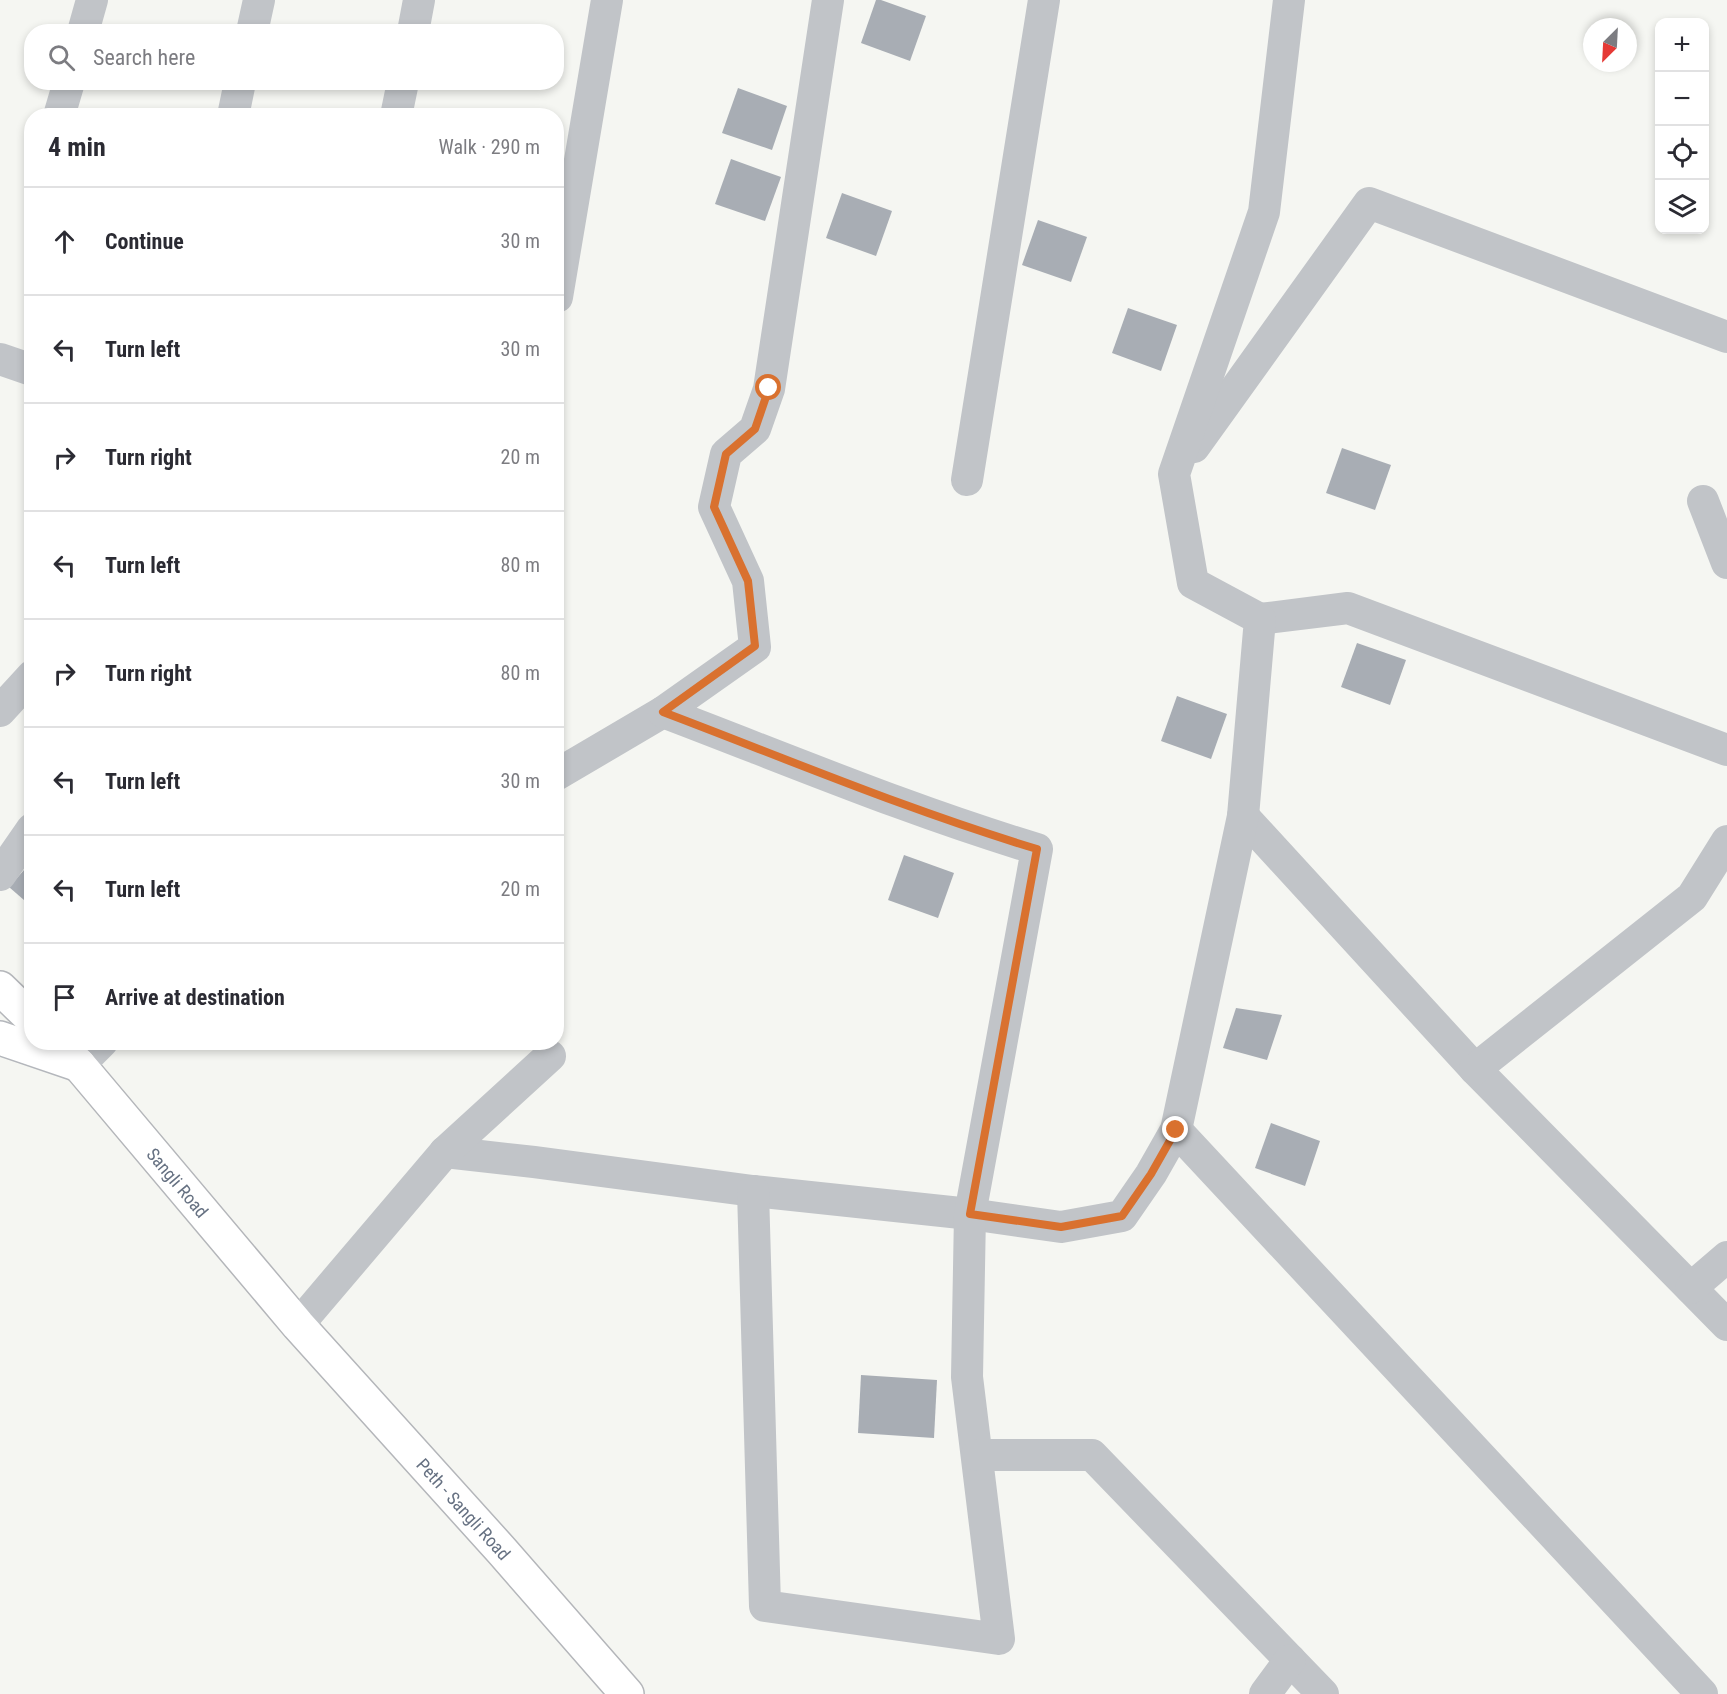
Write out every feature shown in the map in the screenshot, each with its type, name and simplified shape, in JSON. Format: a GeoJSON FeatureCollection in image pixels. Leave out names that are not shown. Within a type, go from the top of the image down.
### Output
{"type":"FeatureCollection","features":[{"type":"Feature","properties":{"kind":"main road"},"geometry":{"type":"LineString","coordinates":[[0,988],[24,1011]]}},
{"type":"Feature","properties":{"kind":"main road"},"geometry":{"type":"LineString","coordinates":[[0,1038],[24,1046]]}},
{"type":"Feature","properties":{"kind":"main road"},"geometry":{"type":"LineString","coordinates":[[35,1050],[79,1065]]}},
{"type":"Feature","properties":{"kind":"main road","name":"Sangli Road"},"geometry":{"type":"LineString","coordinates":[[64,1050],[298,1325]]}},
{"type":"Feature","properties":{"kind":"main road","name":"Peth - Sangli Road"},"geometry":{"type":"LineString","coordinates":[[298,1325],[502,1551],[627,1694]]}},
{"type":"Feature","properties":{"kind":"street"},"geometry":{"type":"LineString","coordinates":[[85,24],[92,0]]}},
{"type":"Feature","properties":{"kind":"street"},"geometry":{"type":"LineString","coordinates":[[254,24],[259,0]]}},
{"type":"Feature","properties":{"kind":"street"},"geometry":{"type":"LineString","coordinates":[[414,24],[419,0]]}},
{"type":"Feature","properties":{"kind":"street"},"geometry":{"type":"LineString","coordinates":[[564,260],[606,0]]}},
{"type":"Feature","properties":{"kind":"street"},"geometry":{"type":"LineString","coordinates":[[564,770],[663,712],[755,646],[748,581],[714,507],[726,454],[755,429],[769,388],[828,0]]}},
{"type":"Feature","properties":{"kind":"street"},"geometry":{"type":"LineString","coordinates":[[967,480],[1044,0]]}},
{"type":"Feature","properties":{"kind":"street"},"geometry":{"type":"LineString","coordinates":[[1289,0],[1264,212],[1174,474],[1193,583],[1260,619],[1348,608],[1727,750]]}},
{"type":"Feature","properties":{"kind":"street"},"geometry":{"type":"LineString","coordinates":[[61,108],[67,90]]}},
{"type":"Feature","properties":{"kind":"street"},"geometry":{"type":"LineString","coordinates":[[235,108],[238,90]]}},
{"type":"Feature","properties":{"kind":"street"},"geometry":{"type":"LineString","coordinates":[[398,108],[401,90]]}},
{"type":"Feature","properties":{"kind":"street"},"geometry":{"type":"LineString","coordinates":[[1174,474],[1369,203],[1727,337]]}},
{"type":"Feature","properties":{"kind":"street"},"geometry":{"type":"LineString","coordinates":[[0,360],[24,368]]}},
{"type":"Feature","properties":{"kind":"street"},"geometry":{"type":"LineString","coordinates":[[1703,501],[1727,563]]}},
{"type":"Feature","properties":{"kind":"street"},"geometry":{"type":"LineString","coordinates":[[445,1152],[753,1191],[970,1214],[1061,1227],[1122,1216],[1151,1174],[1176,1130],[1243,816],[1260,619]]}},
{"type":"Feature","properties":{"kind":"street"},"geometry":{"type":"LineString","coordinates":[[0,711],[24,685]]}},
{"type":"Feature","properties":{"kind":"street"},"geometry":{"type":"LineString","coordinates":[[663,712],[950,821],[1037,849],[970,1214],[967,1377],[999,1639],[765,1606],[753,1191]]}},
{"type":"Feature","properties":{"kind":"street"},"geometry":{"type":"LineString","coordinates":[[1243,816],[1475,1069],[1727,1325]]}},
{"type":"Feature","properties":{"kind":"street"},"geometry":{"type":"LineString","coordinates":[[0,875],[24,840]]}},
{"type":"Feature","properties":{"kind":"street"},"geometry":{"type":"LineString","coordinates":[[1475,1069],[1692,897],[1727,841]]}},
{"type":"Feature","properties":{"kind":"street"},"geometry":{"type":"LineString","coordinates":[[79,1065],[94,1050]]}},
{"type":"Feature","properties":{"kind":"street"},"geometry":{"type":"LineString","coordinates":[[298,1325],[445,1152],[550,1056]]}},
{"type":"Feature","properties":{"kind":"street"},"geometry":{"type":"LineString","coordinates":[[1176,1130],[1702,1694]]}},
{"type":"Feature","properties":{"kind":"street"},"geometry":{"type":"LineString","coordinates":[[1691,1288],[1727,1257]]}},
{"type":"Feature","properties":{"kind":"street"},"geometry":{"type":"LineString","coordinates":[[977,1455],[1092,1455],[1323,1694]]}},
{"type":"Feature","properties":{"kind":"street"},"geometry":{"type":"LineString","coordinates":[[1265,1694],[1290,1660]]}},
{"type":"Feature","properties":{"kind":"building"},"geometry":{"type":"Polygon","coordinates":[[[876,0],[926,16],[910,61],[861,43],[876,0]]]}},
{"type":"Feature","properties":{"kind":"building"},"geometry":{"type":"Polygon","coordinates":[[[738,88],[787,106],[772,150],[722,133],[738,88]]]}},
{"type":"Feature","properties":{"kind":"building"},"geometry":{"type":"Polygon","coordinates":[[[731,159],[781,177],[765,221],[715,204],[731,159]]]}},
{"type":"Feature","properties":{"kind":"building"},"geometry":{"type":"Polygon","coordinates":[[[842,193],[892,211],[876,256],[826,238],[842,193]]]}},
{"type":"Feature","properties":{"kind":"building"},"geometry":{"type":"Polygon","coordinates":[[[1038,220],[1087,237],[1071,282],[1022,265],[1038,220]]]}},
{"type":"Feature","properties":{"kind":"building"},"geometry":{"type":"Polygon","coordinates":[[[1128,308],[1177,325],[1161,371],[1112,353],[1128,308]]]}},
{"type":"Feature","properties":{"kind":"building"},"geometry":{"type":"Polygon","coordinates":[[[1342,448],[1391,465],[1375,510],[1326,493],[1342,448]]]}},
{"type":"Feature","properties":{"kind":"building"},"geometry":{"type":"Polygon","coordinates":[[[1357,643],[1406,660],[1390,705],[1341,687],[1357,643]]]}},
{"type":"Feature","properties":{"kind":"building"},"geometry":{"type":"Polygon","coordinates":[[[1177,696],[1227,714],[1211,759],[1161,741],[1177,696]]]}},
{"type":"Feature","properties":{"kind":"building"},"geometry":{"type":"Polygon","coordinates":[[[904,855],[954,873],[938,918],[888,900],[904,855]]]}},
{"type":"Feature","properties":{"kind":"building"},"geometry":{"type":"Polygon","coordinates":[[[24,870],[24,900],[9,887],[24,870]]]}},
{"type":"Feature","properties":{"kind":"building"},"geometry":{"type":"Polygon","coordinates":[[[1236,1008],[1282,1015],[1267,1060],[1223,1048],[1236,1008]]]}},
{"type":"Feature","properties":{"kind":"building"},"geometry":{"type":"Polygon","coordinates":[[[1271,1123],[1320,1141],[1305,1186],[1255,1168],[1271,1123]]]}},
{"type":"Feature","properties":{"kind":"building"},"geometry":{"type":"Polygon","coordinates":[[[861,1375],[937,1380],[934,1438],[858,1433],[861,1375]]]}},
{"type":"Feature","properties":{"kind":"route"},"geometry":{"type":"LineString","coordinates":[[769,388],[755,429],[726,454],[714,507],[748,581],[755,646],[663,712],[980,832],[1037,849],[970,1214],[1061,1227],[1122,1216],[1151,1174],[1176,1130]]}}]}
